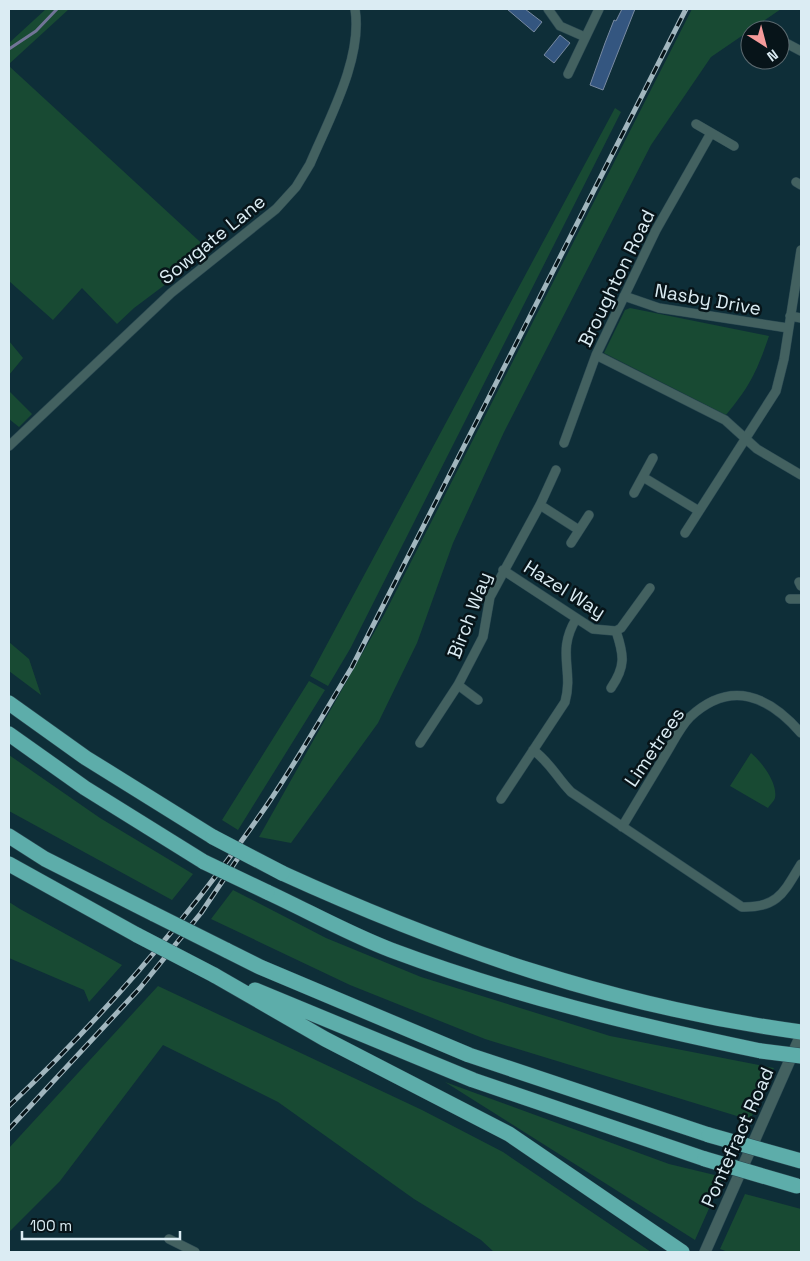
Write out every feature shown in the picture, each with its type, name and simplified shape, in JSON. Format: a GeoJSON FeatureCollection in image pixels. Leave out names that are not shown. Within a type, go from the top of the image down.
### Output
{"type":"FeatureCollection","features":[{"type":"Feature","properties":{"kind":"highway"},"geometry":{"type":"LineString","coordinates":[[9,703],[86,758],[213,837],[282,873],[356,907],[440,941],[514,966],[648,1004],[801,1034]]}},
{"type":"Feature","properties":{"kind":"highway"},"geometry":{"type":"LineString","coordinates":[[9,734],[85,788],[204,862],[390,950],[484,981],[630,1024],[761,1051],[801,1056]]}},
{"type":"Feature","properties":{"kind":"highway"},"geometry":{"type":"LineString","coordinates":[[9,836],[45,859],[260,967],[469,1055],[709,1135],[801,1161]]}},
{"type":"Feature","properties":{"kind":"highway"},"geometry":{"type":"LineString","coordinates":[[9,864],[214,975],[325,1039],[509,1134],[682,1252]]}},
{"type":"Feature","properties":{"kind":"highway"},"geometry":{"type":"LineString","coordinates":[[214,975],[261,992],[473,1080],[705,1159],[799,1187]]}},
{"type":"Feature","properties":{"kind":"street","name":"Sowgate Lane"},"geometry":{"type":"LineString","coordinates":[[9,446],[171,293],[248,234],[290,196],[304,177],[347,74],[355,44],[355,9]]}},
{"type":"Feature","properties":{"kind":"street"},"geometry":{"type":"LineString","coordinates":[[548,9],[560,26],[585,37]]}},
{"type":"Feature","properties":{"kind":"street"},"geometry":{"type":"LineString","coordinates":[[568,74],[599,9]]}},
{"type":"Feature","properties":{"kind":"street"},"geometry":{"type":"LineString","coordinates":[[696,124],[734,146]]}},
{"type":"Feature","properties":{"kind":"street","name":"Broughton Road"},"geometry":{"type":"LineString","coordinates":[[564,443],[596,355],[656,230],[711,133]]}},
{"type":"Feature","properties":{"kind":"street"},"geometry":{"type":"LineString","coordinates":[[685,533],[776,391],[784,359],[801,250]]}},
{"type":"Feature","properties":{"kind":"street","name":"Nasby Drive"},"geometry":{"type":"LineString","coordinates":[[624,296],[659,308],[788,328]]}},
{"type":"Feature","properties":{"kind":"street"},"geometry":{"type":"LineString","coordinates":[[790,316],[801,318]]}},
{"type":"Feature","properties":{"kind":"street"},"geometry":{"type":"LineString","coordinates":[[596,355],[725,420],[745,439],[801,475]]}},
{"type":"Feature","properties":{"kind":"street"},"geometry":{"type":"LineString","coordinates":[[634,493],[653,458]]}},
{"type":"Feature","properties":{"kind":"street","name":"Birch Way"},"geometry":{"type":"LineString","coordinates":[[420,742],[458,685],[483,637],[490,597],[540,505],[556,470]]}},
{"type":"Feature","properties":{"kind":"street"},"geometry":{"type":"LineString","coordinates":[[643,477],[699,511]]}},
{"type":"Feature","properties":{"kind":"street"},"geometry":{"type":"LineString","coordinates":[[540,505],[579,530]]}},
{"type":"Feature","properties":{"kind":"street"},"geometry":{"type":"LineString","coordinates":[[571,543],[589,515]]}},
{"type":"Feature","properties":{"kind":"street","name":"Hazel Way"},"geometry":{"type":"LineString","coordinates":[[504,570],[592,629],[616,631],[621,628],[650,588]]}},
{"type":"Feature","properties":{"kind":"street"},"geometry":{"type":"LineString","coordinates":[[790,599],[801,599]]}},
{"type":"Feature","properties":{"kind":"street"},"geometry":{"type":"LineString","coordinates":[[501,800],[565,702],[568,690],[565,648],[568,633],[576,619]]}},
{"type":"Feature","properties":{"kind":"street"},"geometry":{"type":"LineString","coordinates":[[611,688],[618,678],[624,657],[616,631]]}},
{"type":"Feature","properties":{"kind":"street","name":"Birch Way"},"geometry":{"type":"LineString","coordinates":[[458,685],[478,700]]}},
{"type":"Feature","properties":{"kind":"street","name":"Limetrees"},"geometry":{"type":"LineString","coordinates":[[622,827],[689,718],[708,704],[734,695],[759,698],[780,710],[801,733]]}},
{"type":"Feature","properties":{"kind":"street"},"geometry":{"type":"LineString","coordinates":[[533,750],[551,765],[562,784],[580,798],[742,907],[768,905],[777,899],[801,864]]}},
{"type":"Feature","properties":{"kind":"street","name":"Pontefract Road"},"geometry":{"type":"LineString","coordinates":[[705,1252],[801,1034]]}},
{"type":"Feature","properties":{"kind":"street"},"geometry":{"type":"LineString","coordinates":[[169,1239],[195,1252]]}},
{"type":"Feature","properties":{"kind":"green space"},"geometry":{"type":"Polygon","coordinates":[[[46,9],[69,9],[9,64],[9,43],[46,9]]]}},
{"type":"Feature","properties":{"kind":"green space"},"geometry":{"type":"Polygon","coordinates":[[[692,9],[781,9],[765,20],[740,20],[740,37],[711,57],[651,145],[504,432],[453,543],[417,643],[378,723],[291,843],[259,837],[384,615],[692,9]]]}},
{"type":"Feature","properties":{"kind":"green space"},"geometry":{"type":"Polygon","coordinates":[[[9,66],[210,251],[134,308],[117,324],[82,288],[53,320],[9,281],[9,66]]]}},
{"type":"Feature","properties":{"kind":"green space"},"geometry":{"type":"Polygon","coordinates":[[[615,108],[621,112],[350,649],[328,686],[310,676],[615,108]]]}},
{"type":"Feature","properties":{"kind":"green space"},"geometry":{"type":"Polygon","coordinates":[[[630,308],[769,336],[752,378],[726,415],[604,353],[625,310],[630,308]]]}},
{"type":"Feature","properties":{"kind":"green space"},"geometry":{"type":"Polygon","coordinates":[[[9,341],[23,358],[9,375],[9,341]]]}},
{"type":"Feature","properties":{"kind":"green space"},"geometry":{"type":"Polygon","coordinates":[[[9,391],[32,414],[19,427],[9,419],[9,391]]]}},
{"type":"Feature","properties":{"kind":"green space"},"geometry":{"type":"Polygon","coordinates":[[[9,642],[29,659],[41,695],[9,671],[9,642]]]}},
{"type":"Feature","properties":{"kind":"green space"},"geometry":{"type":"Polygon","coordinates":[[[309,681],[325,690],[238,830],[222,820],[309,681]]]}},
{"type":"Feature","properties":{"kind":"green space"},"geometry":{"type":"Polygon","coordinates":[[[751,753],[764,767],[774,786],[775,798],[768,808],[730,786],[751,753]]]}},
{"type":"Feature","properties":{"kind":"green space"},"geometry":{"type":"Polygon","coordinates":[[[9,755],[100,818],[193,874],[172,900],[9,811],[9,755]]]}},
{"type":"Feature","properties":{"kind":"green space"},"geometry":{"type":"Polygon","coordinates":[[[233,890],[326,938],[421,977],[610,1036],[774,1068],[750,1120],[485,1039],[350,985],[211,919],[233,890]]]}},
{"type":"Feature","properties":{"kind":"green space"},"geometry":{"type":"Polygon","coordinates":[[[9,902],[122,965],[89,1002],[84,990],[9,958],[9,902]]]}},
{"type":"Feature","properties":{"kind":"green space"},"geometry":{"type":"Polygon","coordinates":[[[158,986],[422,1110],[503,1152],[651,1252],[494,1252],[481,1240],[414,1199],[278,1102],[163,1045],[60,1181],[9,1232],[9,1148],[158,986]]]}},
{"type":"Feature","properties":{"kind":"green space"},"geometry":{"type":"Polygon","coordinates":[[[445,1082],[669,1164],[723,1177],[695,1240],[445,1082]]]}},
{"type":"Feature","properties":{"kind":"green space"},"geometry":{"type":"Polygon","coordinates":[[[745,1194],[801,1209],[801,1252],[728,1252],[720,1249],[745,1194]]]}},
{"type":"Feature","properties":{"kind":"building"},"geometry":{"type":"Polygon","coordinates":[[[507,9],[525,9],[542,22],[534,32],[507,9]]]}},
{"type":"Feature","properties":{"kind":"building"},"geometry":{"type":"Polygon","coordinates":[[[622,9],[635,9],[603,90],[590,85],[614,20],[616,21],[622,9]]]}},
{"type":"Feature","properties":{"kind":"building"},"geometry":{"type":"Polygon","coordinates":[[[560,35],[570,43],[554,63],[544,55],[560,35]]]}},
{"type":"Feature","properties":{"kind":"waterway"},"geometry":{"type":"LineString","coordinates":[[9,49],[36,31],[57,9]]}},
{"type":"Feature","properties":{"kind":"railway"},"geometry":{"type":"LineString","coordinates":[[9,1106],[113,1000],[178,924],[267,805],[300,754],[352,667],[686,9]]}},
{"type":"Feature","properties":{"kind":"railway"},"geometry":{"type":"LineString","coordinates":[[9,1129],[140,988],[201,913],[240,855]]}}]}
